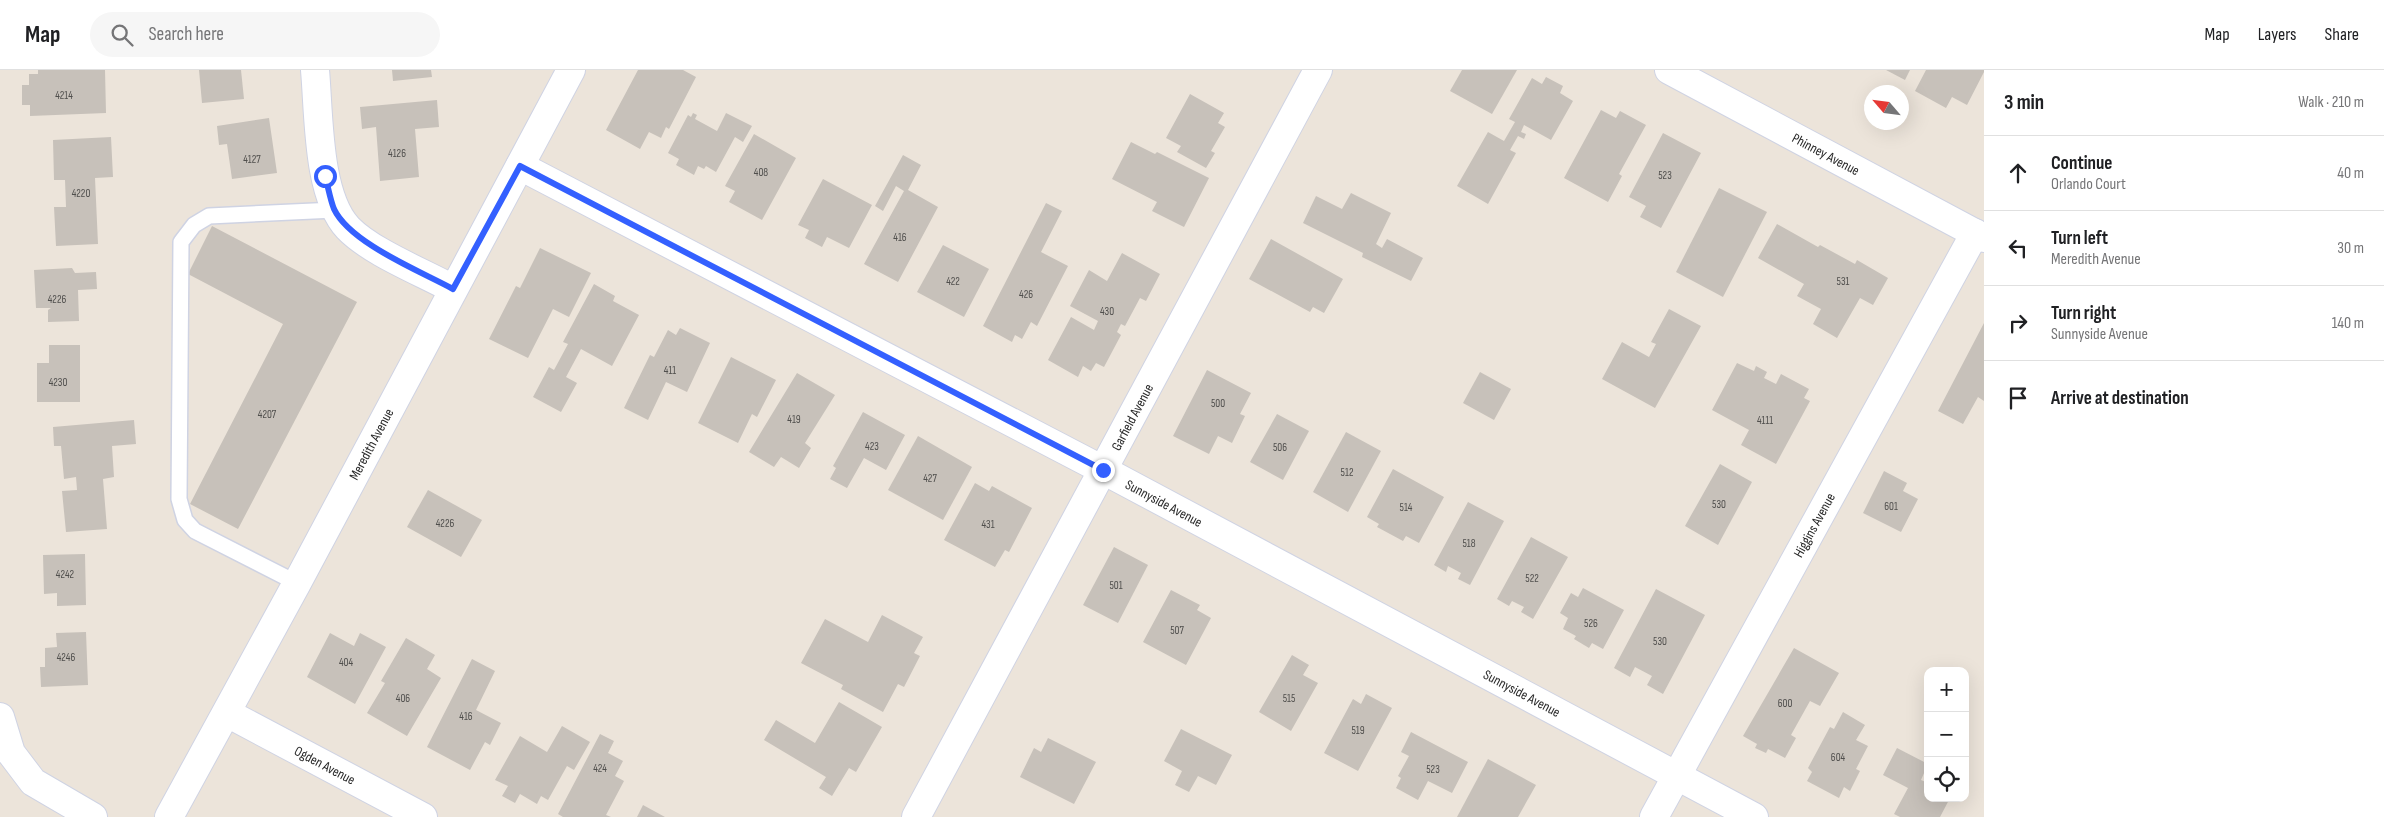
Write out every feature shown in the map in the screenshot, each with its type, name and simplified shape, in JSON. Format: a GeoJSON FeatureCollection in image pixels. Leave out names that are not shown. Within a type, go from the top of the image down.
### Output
{"type":"FeatureCollection","features":[{"type":"Feature","properties":{"kind":"street"},"geometry":{"type":"LineString","coordinates":[[315,70],[325,176],[334,210],[348,228],[366,243],[453,289]]}},
{"type":"Feature","properties":{"kind":"street","name":"Meredith Avenue"},"geometry":{"type":"LineString","coordinates":[[169,817],[297,584],[571,70]]}},
{"type":"Feature","properties":{"kind":"street","name":"Garfield Avenue"},"geometry":{"type":"LineString","coordinates":[[916,817],[1318,70]]}},
{"type":"Feature","properties":{"kind":"street","name":"Phinney Avenue"},"geometry":{"type":"LineString","coordinates":[[1668,70],[1979,235]]}},
{"type":"Feature","properties":{"kind":"street","name":"Sunnyside Avenue"},"geometry":{"type":"LineString","coordinates":[[520,166],[1103,470],[1754,817]]}},
{"type":"Feature","properties":{"kind":"street","name":"Higgins Avenue"},"geometry":{"type":"LineString","coordinates":[[1654,817],[1979,235]]}},
{"type":"Feature","properties":{"kind":"street","name":"Ogden Avenue"},"geometry":{"type":"LineString","coordinates":[[227,713],[424,817]]}},
{"type":"Feature","properties":{"kind":"street"},"geometry":{"type":"LineString","coordinates":[[0,717],[11,753],[33,782],[94,817]]}},
{"type":"Feature","properties":{"kind":"lane"},"geometry":{"type":"LineString","coordinates":[[297,584],[195,531],[185,520],[178,499],[181,242],[194,226],[209,216],[334,210]]}},
{"type":"Feature","properties":{"kind":"building"},"geometry":{"type":"Polygon","coordinates":[[[38,70],[105,70],[106,113],[30,116],[30,105],[22,105],[22,85],[29,85],[29,74],[38,74],[38,70]]]}},
{"type":"Feature","properties":{"kind":"building"},"geometry":{"type":"Polygon","coordinates":[[[199,70],[241,70],[244,99],[202,103],[199,70]]]}},
{"type":"Feature","properties":{"kind":"building"},"geometry":{"type":"Polygon","coordinates":[[[392,70],[431,70],[432,77],[393,81],[392,70]]]}},
{"type":"Feature","properties":{"kind":"building"},"geometry":{"type":"Polygon","coordinates":[[[638,70],[683,70],[696,77],[669,129],[666,127],[661,138],[649,132],[640,149],[606,130],[638,70]]]}},
{"type":"Feature","properties":{"kind":"building"},"geometry":{"type":"Polygon","coordinates":[[[1462,70],[1517,70],[1492,114],[1450,91],[1462,70]]]}},
{"type":"Feature","properties":{"kind":"building"},"geometry":{"type":"Polygon","coordinates":[[[1886,70],[1910,70],[1905,80],[1886,70]]]}},
{"type":"Feature","properties":{"kind":"building"},"geometry":{"type":"Polygon","coordinates":[[[1926,70],[1984,70],[1984,72],[1967,105],[1952,97],[1946,108],[1915,91],[1926,70]]]}},
{"type":"Feature","properties":{"kind":"building"},"geometry":{"type":"Polygon","coordinates":[[[1546,77],[1563,86],[1560,93],[1573,101],[1551,140],[1524,125],[1521,132],[1526,134],[1524,139],[1518,136],[1510,150],[1516,153],[1488,204],[1457,186],[1488,132],[1504,141],[1515,122],[1509,119],[1532,78],[1542,84],[1546,77]]]}},
{"type":"Feature","properties":{"kind":"building"},"geometry":{"type":"Polygon","coordinates":[[[1190,94],[1224,113],[1218,123],[1225,127],[1211,151],[1215,153],[1206,168],[1177,152],[1181,146],[1166,138],[1190,94]]]}},
{"type":"Feature","properties":{"kind":"building"},"geometry":{"type":"Polygon","coordinates":[[[437,100],[439,127],[415,129],[419,177],[380,181],[376,127],[362,129],[360,107],[437,100]]]}},
{"type":"Feature","properties":{"kind":"building"},"geometry":{"type":"Polygon","coordinates":[[[1601,110],[1616,118],[1620,111],[1646,125],[1619,174],[1622,176],[1608,202],[1564,178],[1601,110]]]}},
{"type":"Feature","properties":{"kind":"building"},"geometry":{"type":"Polygon","coordinates":[[[693,113],[697,115],[695,119],[717,131],[726,113],[752,126],[743,142],[735,137],[716,172],[706,166],[704,169],[698,166],[694,175],[676,165],[679,159],[668,153],[688,115],[691,117],[693,113]]]}},
{"type":"Feature","properties":{"kind":"building"},"geometry":{"type":"Polygon","coordinates":[[[269,118],[277,173],[232,179],[227,144],[219,145],[217,126],[269,118]]]}},
{"type":"Feature","properties":{"kind":"building"},"geometry":{"type":"Polygon","coordinates":[[[1663,133],[1701,153],[1661,228],[1640,217],[1646,206],[1629,197],[1663,133]]]}},
{"type":"Feature","properties":{"kind":"building"},"geometry":{"type":"Polygon","coordinates":[[[754,134],[796,158],[762,220],[729,202],[735,191],[725,186],[754,134]]]}},
{"type":"Feature","properties":{"kind":"building"},"geometry":{"type":"Polygon","coordinates":[[[111,137],[113,177],[95,178],[98,244],[56,246],[54,207],[66,207],[65,180],[54,180],[53,140],[111,137]]]}},
{"type":"Feature","properties":{"kind":"building"},"geometry":{"type":"Polygon","coordinates":[[[1131,142],[1155,154],[1157,152],[1209,178],[1184,227],[1152,211],[1157,202],[1112,179],[1131,142]]]}},
{"type":"Feature","properties":{"kind":"building"},"geometry":{"type":"Polygon","coordinates":[[[903,155],[921,165],[908,190],[938,207],[898,282],[864,264],[904,191],[896,186],[883,211],[875,206],[903,155]]]}},
{"type":"Feature","properties":{"kind":"building"},"geometry":{"type":"Polygon","coordinates":[[[823,179],[872,205],[849,248],[827,237],[822,247],[805,238],[809,230],[798,225],[823,179]]]}},
{"type":"Feature","properties":{"kind":"building"},"geometry":{"type":"Polygon","coordinates":[[[1719,188],[1767,212],[1723,297],[1676,272],[1719,188]]]}},
{"type":"Feature","properties":{"kind":"building"},"geometry":{"type":"Polygon","coordinates":[[[1351,193],[1391,213],[1376,244],[1382,248],[1387,239],[1423,258],[1411,281],[1362,257],[1363,253],[1303,223],[1316,196],[1342,209],[1351,193]]]}},
{"type":"Feature","properties":{"kind":"building"},"geometry":{"type":"Polygon","coordinates":[[[1046,203],[1062,211],[1041,252],[1068,266],[1037,326],[1031,322],[1022,339],[1015,335],[1012,342],[983,326],[1046,203]]]}},
{"type":"Feature","properties":{"kind":"building"},"geometry":{"type":"Polygon","coordinates":[[[1777,224],[1818,247],[1820,245],[1855,264],[1857,260],[1888,278],[1873,305],[1860,298],[1837,338],[1813,324],[1821,309],[1797,296],[1804,284],[1758,258],[1777,224]]]}},
{"type":"Feature","properties":{"kind":"building"},"geometry":{"type":"Polygon","coordinates":[[[212,226],[357,302],[238,529],[190,504],[283,324],[188,274],[212,226]]]}},
{"type":"Feature","properties":{"kind":"building"},"geometry":{"type":"Polygon","coordinates":[[[1271,239],[1343,279],[1324,313],[1313,307],[1310,312],[1249,279],[1271,239]]]}},
{"type":"Feature","properties":{"kind":"building"},"geometry":{"type":"Polygon","coordinates":[[[943,245],[989,269],[964,317],[917,292],[943,245]]]}},
{"type":"Feature","properties":{"kind":"building"},"geometry":{"type":"Polygon","coordinates":[[[540,248],[591,273],[569,317],[553,309],[528,358],[489,339],[516,286],[520,288],[540,248]]]}},
{"type":"Feature","properties":{"kind":"building"},"geometry":{"type":"Polygon","coordinates":[[[1122,253],[1160,274],[1146,301],[1140,298],[1125,326],[1121,324],[1117,332],[1121,335],[1104,367],[1096,363],[1091,371],[1083,366],[1078,377],[1048,360],[1071,317],[1094,330],[1098,321],[1070,306],[1089,270],[1107,281],[1122,253]]]}},
{"type":"Feature","properties":{"kind":"building"},"geometry":{"type":"Polygon","coordinates":[[[72,268],[75,273],[96,272],[97,289],[78,290],[79,321],[48,322],[48,310],[51,308],[36,308],[34,270],[72,268]]]}},
{"type":"Feature","properties":{"kind":"building"},"geometry":{"type":"Polygon","coordinates":[[[594,284],[615,296],[613,301],[639,315],[612,366],[581,349],[566,377],[577,383],[561,412],[533,397],[549,367],[554,370],[568,344],[563,342],[594,284]]]}},
{"type":"Feature","properties":{"kind":"building"},"geometry":{"type":"Polygon","coordinates":[[[1669,309],[1701,326],[1655,408],[1602,379],[1622,342],[1649,357],[1656,344],[1651,342],[1669,309]]]}},
{"type":"Feature","properties":{"kind":"building"},"geometry":{"type":"Polygon","coordinates":[[[1984,323],[1984,401],[1978,397],[1963,424],[1938,411],[1984,323]]]}},
{"type":"Feature","properties":{"kind":"building"},"geometry":{"type":"Polygon","coordinates":[[[680,328],[710,343],[687,392],[666,382],[648,420],[624,408],[650,355],[654,357],[668,330],[676,335],[680,328]]]}},
{"type":"Feature","properties":{"kind":"building"},"geometry":{"type":"Polygon","coordinates":[[[49,345],[80,345],[80,402],[37,402],[37,363],[49,363],[49,345]]]}},
{"type":"Feature","properties":{"kind":"building"},"geometry":{"type":"Polygon","coordinates":[[[731,357],[776,380],[757,417],[752,414],[738,443],[698,423],[731,357]]]}},
{"type":"Feature","properties":{"kind":"building"},"geometry":{"type":"Polygon","coordinates":[[[1737,363],[1754,371],[1756,366],[1767,372],[1764,378],[1776,384],[1781,374],[1809,389],[1804,398],[1810,401],[1776,464],[1741,445],[1749,430],[1712,410],[1737,363]]]}},
{"type":"Feature","properties":{"kind":"building"},"geometry":{"type":"Polygon","coordinates":[[[1207,370],[1251,393],[1240,414],[1245,416],[1232,443],[1218,436],[1209,454],[1173,436],[1207,370]]]}},
{"type":"Feature","properties":{"kind":"building"},"geometry":{"type":"Polygon","coordinates":[[[1480,372],[1511,389],[1494,420],[1463,403],[1480,372]]]}},
{"type":"Feature","properties":{"kind":"building"},"geometry":{"type":"Polygon","coordinates":[[[797,373],[835,395],[805,443],[811,448],[799,468],[781,457],[774,467],[749,452],[797,373]]]}},
{"type":"Feature","properties":{"kind":"building"},"geometry":{"type":"Polygon","coordinates":[[[863,412],[905,435],[886,470],[864,458],[847,488],[830,479],[836,468],[833,466],[863,412]]]}},
{"type":"Feature","properties":{"kind":"building"},"geometry":{"type":"Polygon","coordinates":[[[1277,414],[1309,431],[1283,480],[1250,462],[1277,414]]]}},
{"type":"Feature","properties":{"kind":"building"},"geometry":{"type":"Polygon","coordinates":[[[134,420],[136,444],[112,446],[114,477],[103,479],[107,529],[66,532],[62,491],[77,490],[76,477],[64,479],[61,446],[54,446],[53,427],[134,420]]]}},
{"type":"Feature","properties":{"kind":"building"},"geometry":{"type":"Polygon","coordinates":[[[1346,432],[1381,451],[1348,512],[1313,492],[1346,432]]]}},
{"type":"Feature","properties":{"kind":"building"},"geometry":{"type":"Polygon","coordinates":[[[918,436],[972,467],[943,520],[888,490],[918,436]]]}},
{"type":"Feature","properties":{"kind":"building"},"geometry":{"type":"Polygon","coordinates":[[[1720,464],[1752,482],[1718,545],[1685,526],[1720,464]]]}},
{"type":"Feature","properties":{"kind":"building"},"geometry":{"type":"Polygon","coordinates":[[[1393,469],[1444,497],[1419,543],[1406,536],[1403,541],[1377,527],[1379,524],[1367,517],[1393,469]]]}},
{"type":"Feature","properties":{"kind":"building"},"geometry":{"type":"Polygon","coordinates":[[[1884,471],[1907,483],[1903,491],[1918,499],[1901,532],[1863,513],[1884,471]]]}},
{"type":"Feature","properties":{"kind":"building"},"geometry":{"type":"Polygon","coordinates":[[[975,483],[989,491],[992,486],[1032,508],[1009,552],[1005,550],[995,567],[944,540],[975,483]]]}},
{"type":"Feature","properties":{"kind":"building"},"geometry":{"type":"Polygon","coordinates":[[[428,490],[482,520],[461,557],[407,527],[428,490]]]}},
{"type":"Feature","properties":{"kind":"building"},"geometry":{"type":"Polygon","coordinates":[[[1468,502],[1504,521],[1470,585],[1458,579],[1461,573],[1448,566],[1446,572],[1434,565],[1468,502]]]}},
{"type":"Feature","properties":{"kind":"building"},"geometry":{"type":"Polygon","coordinates":[[[1531,537],[1568,557],[1533,619],[1521,612],[1524,607],[1512,601],[1509,606],[1497,599],[1531,537]]]}},
{"type":"Feature","properties":{"kind":"building"},"geometry":{"type":"Polygon","coordinates":[[[1114,547],[1148,565],[1118,623],[1083,605],[1114,547]]]}},
{"type":"Feature","properties":{"kind":"building"},"geometry":{"type":"Polygon","coordinates":[[[85,554],[86,605],[57,606],[57,593],[44,594],[43,555],[85,554]]]}},
{"type":"Feature","properties":{"kind":"building"},"geometry":{"type":"Polygon","coordinates":[[[1583,588],[1624,610],[1603,649],[1592,643],[1589,648],[1574,639],[1576,636],[1563,629],[1568,618],[1560,613],[1571,593],[1578,597],[1583,588]]]}},
{"type":"Feature","properties":{"kind":"building"},"geometry":{"type":"Polygon","coordinates":[[[1656,589],[1705,615],[1663,694],[1647,685],[1652,676],[1635,667],[1630,677],[1614,668],[1656,589]]]}},
{"type":"Feature","properties":{"kind":"building"},"geometry":{"type":"Polygon","coordinates":[[[1171,590],[1200,605],[1197,610],[1211,618],[1186,665],[1143,642],[1171,590]]]}},
{"type":"Feature","properties":{"kind":"building"},"geometry":{"type":"Polygon","coordinates":[[[882,615],[923,637],[914,653],[920,656],[904,687],[898,684],[883,712],[841,689],[843,685],[801,663],[825,619],[868,642],[882,615]]]}},
{"type":"Feature","properties":{"kind":"building"},"geometry":{"type":"Polygon","coordinates":[[[86,632],[88,685],[41,687],[40,667],[45,667],[45,648],[57,647],[56,633],[86,632]]]}},
{"type":"Feature","properties":{"kind":"building"},"geometry":{"type":"Polygon","coordinates":[[[330,633],[354,646],[360,633],[386,647],[355,704],[307,677],[330,633]]]}},
{"type":"Feature","properties":{"kind":"building"},"geometry":{"type":"Polygon","coordinates":[[[406,638],[435,655],[427,669],[441,678],[407,736],[367,713],[385,683],[381,681],[406,638]]]}},
{"type":"Feature","properties":{"kind":"building"},"geometry":{"type":"Polygon","coordinates":[[[1794,648],[1839,673],[1820,706],[1810,701],[1791,735],[1796,738],[1785,758],[1768,749],[1766,753],[1755,748],[1757,744],[1743,736],[1794,648]]]}},
{"type":"Feature","properties":{"kind":"building"},"geometry":{"type":"Polygon","coordinates":[[[1292,655],[1309,665],[1303,675],[1318,683],[1291,731],[1259,712],[1292,655]]]}},
{"type":"Feature","properties":{"kind":"building"},"geometry":{"type":"Polygon","coordinates":[[[472,659],[495,671],[476,710],[501,723],[490,745],[485,742],[470,770],[427,747],[472,659]]]}},
{"type":"Feature","properties":{"kind":"building"},"geometry":{"type":"Polygon","coordinates":[[[1366,694],[1392,708],[1358,771],[1324,753],[1353,699],[1361,704],[1366,694]]]}},
{"type":"Feature","properties":{"kind":"building"},"geometry":{"type":"Polygon","coordinates":[[[839,702],[882,727],[856,772],[849,768],[832,796],[819,788],[826,777],[764,740],[776,720],[815,743],[839,702]]]}},
{"type":"Feature","properties":{"kind":"building"},"geometry":{"type":"Polygon","coordinates":[[[1843,712],[1865,725],[1856,740],[1868,746],[1856,769],[1860,771],[1850,791],[1844,787],[1839,798],[1807,781],[1812,772],[1808,768],[1830,727],[1834,729],[1843,712]]]}},
{"type":"Feature","properties":{"kind":"building"},"geometry":{"type":"Polygon","coordinates":[[[562,726],[590,742],[574,770],[567,766],[548,800],[541,796],[537,804],[520,794],[515,803],[502,796],[508,786],[495,780],[520,736],[547,752],[562,726]]]}},
{"type":"Feature","properties":{"kind":"building"},"geometry":{"type":"Polygon","coordinates":[[[1181,729],[1232,755],[1216,785],[1198,776],[1189,792],[1175,785],[1182,771],[1164,761],[1181,729]]]}},
{"type":"Feature","properties":{"kind":"building"},"geometry":{"type":"Polygon","coordinates":[[[1411,732],[1468,762],[1452,793],[1428,781],[1418,800],[1396,788],[1401,778],[1398,776],[1409,756],[1401,752],[1411,732]]]}},
{"type":"Feature","properties":{"kind":"building"},"geometry":{"type":"Polygon","coordinates":[[[600,734],[614,741],[608,753],[623,761],[615,776],[624,781],[606,815],[611,817],[563,817],[558,814],[600,734]]]}},
{"type":"Feature","properties":{"kind":"building"},"geometry":{"type":"Polygon","coordinates":[[[1048,738],[1096,762],[1074,804],[1020,777],[1034,748],[1041,752],[1048,738]]]}},
{"type":"Feature","properties":{"kind":"building"},"geometry":{"type":"Polygon","coordinates":[[[1897,748],[1924,762],[1924,773],[1921,780],[1924,781],[1924,802],[1948,802],[1940,817],[1900,817],[1894,814],[1908,788],[1883,775],[1897,748]]]}},
{"type":"Feature","properties":{"kind":"building"},"geometry":{"type":"Polygon","coordinates":[[[1488,759],[1536,785],[1518,817],[1457,817],[1488,759]]]}},
{"type":"Feature","properties":{"kind":"building"},"geometry":{"type":"Polygon","coordinates":[[[643,805],[665,817],[637,817],[643,805]]]}},
{"type":"Feature","properties":{"kind":"route"},"geometry":{"type":"LineString","coordinates":[[325,176],[334,210],[348,228],[366,243],[453,289],[520,166],[1103,470]]}}]}
